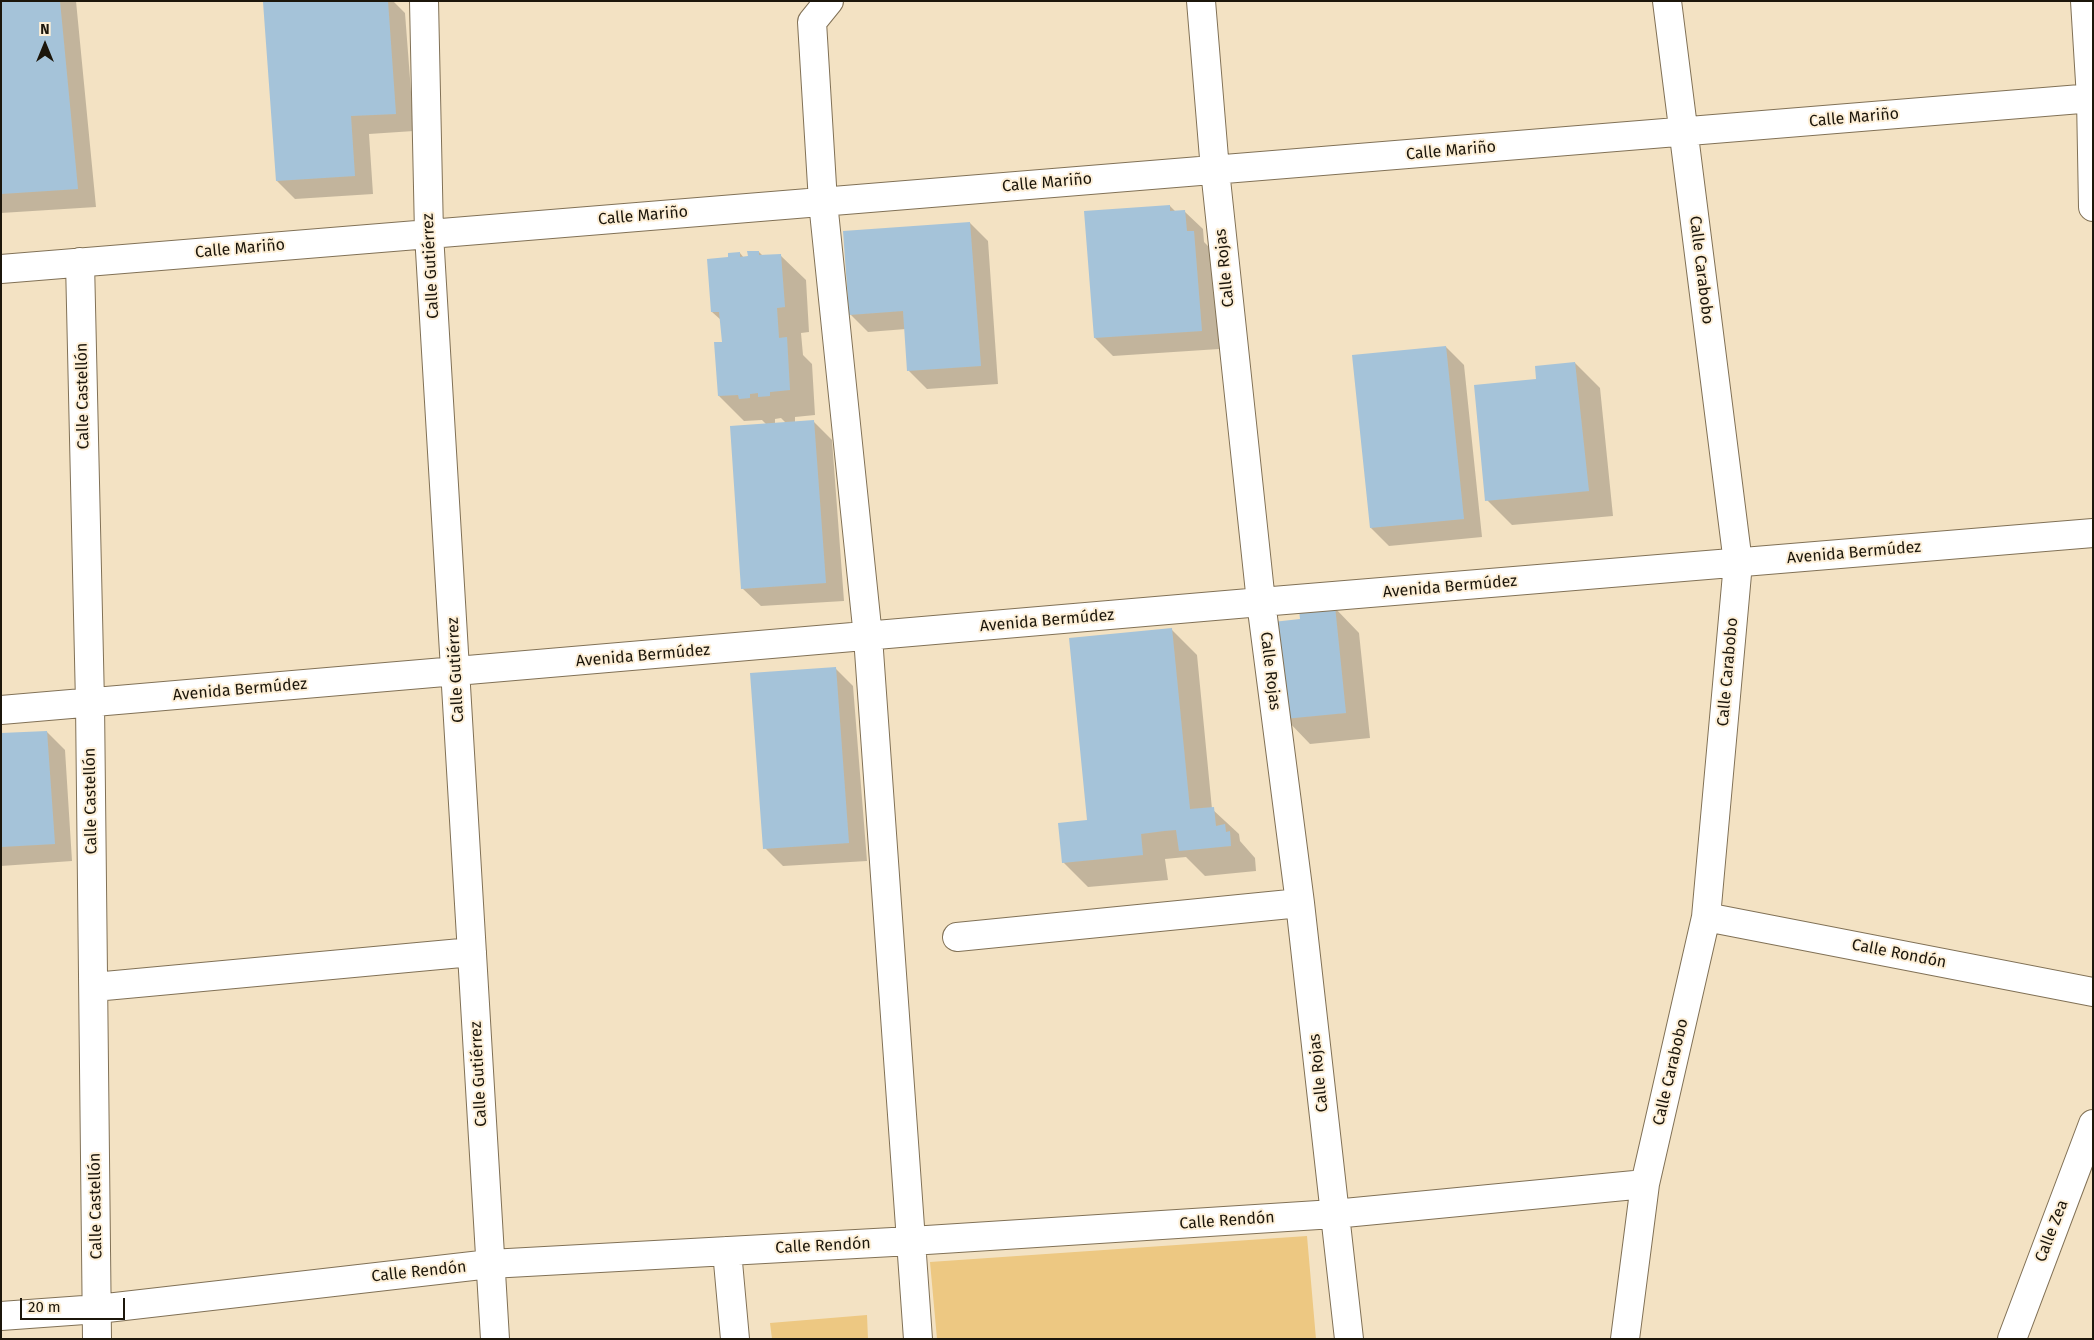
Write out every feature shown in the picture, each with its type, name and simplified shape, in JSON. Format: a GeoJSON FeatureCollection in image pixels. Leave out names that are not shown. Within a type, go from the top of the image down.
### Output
{"type":"FeatureCollection","features":[{"type":"Feature","properties":{"kind":"street","name":"Calle Gutiérrez"},"geometry":{"type":"LineString","coordinates":[[424,1],[429,234],[495,1339]]}},
{"type":"Feature","properties":{"kind":"street"},"geometry":{"type":"LineString","coordinates":[[829,1],[812,22],[823,202],[868,637],[918,1339]]}},
{"type":"Feature","properties":{"kind":"street","name":"Calle Rojas"},"geometry":{"type":"LineString","coordinates":[[1201,1],[1215,170],[1261,602],[1300,903],[1349,1339]]}},
{"type":"Feature","properties":{"kind":"street","name":"Calle Carabobo"},"geometry":{"type":"LineString","coordinates":[[1625,1339],[1646,1184],[1706,917],[1738,563],[1667,1]]}},
{"type":"Feature","properties":{"kind":"street"},"geometry":{"type":"LineString","coordinates":[[2085,1],[2092,98],[2093,207]]}},
{"type":"Feature","properties":{"kind":"street","name":"Calle Mariño"},"geometry":{"type":"LineString","coordinates":[[1,269],[2092,98]]}},
{"type":"Feature","properties":{"kind":"street","name":"Calle Castellón"},"geometry":{"type":"LineString","coordinates":[[80,262],[90,703],[97,1339]]}},
{"type":"Feature","properties":{"kind":"street","name":"Avenida Bermúdez"},"geometry":{"type":"LineString","coordinates":[[1,710],[1261,602],[2093,534]]}},
{"type":"Feature","properties":{"kind":"street"},"geometry":{"type":"LineString","coordinates":[[957,937],[1300,903]]}},
{"type":"Feature","properties":{"kind":"street","name":"Calle Rondón"},"geometry":{"type":"LineString","coordinates":[[1706,917],[2093,992]]}},
{"type":"Feature","properties":{"kind":"street"},"geometry":{"type":"LineString","coordinates":[[94,987],[472,952]]}},
{"type":"Feature","properties":{"kind":"street","name":"Calle Zea"},"geometry":{"type":"LineString","coordinates":[[2012,1339],[2093,1124]]}},
{"type":"Feature","properties":{"kind":"street","name":"Calle Rendón"},"geometry":{"type":"LineString","coordinates":[[1,1316],[98,1309],[490,1264],[727,1252],[1334,1214],[1646,1184]]}},
{"type":"Feature","properties":{"kind":"street"},"geometry":{"type":"LineString","coordinates":[[727,1252],[735,1339]]}},
{"type":"Feature","properties":{"kind":"shaded area"},"geometry":{"type":"Polygon","coordinates":[[[1307,1236],[1316,1339],[937,1339],[930,1262],[1307,1236]]]}},
{"type":"Feature","properties":{"kind":"shaded area"},"geometry":{"type":"Polygon","coordinates":[[[867,1315],[868,1339],[772,1339],[770,1323],[867,1315]]]}},
{"type":"Feature","properties":{"kind":"building"},"geometry":{"type":"Polygon","coordinates":[[[1,1],[60,1],[78,189],[1,194],[1,1]]]}},
{"type":"Feature","properties":{"kind":"building"},"geometry":{"type":"Polygon","coordinates":[[[388,1],[396,114],[351,116],[355,176],[276,181],[263,2],[388,1]]]}},
{"type":"Feature","properties":{"kind":"building"},"geometry":{"type":"Polygon","coordinates":[[[1170,205],[1170,211],[1185,210],[1187,231],[1194,231],[1202,331],[1094,338],[1084,211],[1170,205]]]}},
{"type":"Feature","properties":{"kind":"building"},"geometry":{"type":"Polygon","coordinates":[[[970,222],[981,366],[907,371],[903,311],[849,315],[843,231],[970,222]]]}},
{"type":"Feature","properties":{"kind":"building"},"geometry":{"type":"Polygon","coordinates":[[[747,251],[759,251],[759,255],[781,254],[785,307],[777,308],[779,338],[787,337],[790,390],[770,392],[770,396],[758,397],[758,393],[750,394],[750,398],[739,399],[738,395],[718,396],[714,342],[722,342],[719,312],[711,312],[707,259],[728,257],[728,253],[740,252],[740,257],[748,256],[747,251]]]}},
{"type":"Feature","properties":{"kind":"building"},"geometry":{"type":"Polygon","coordinates":[[[1446,346],[1464,519],[1370,528],[1352,355],[1446,346]]]}},
{"type":"Feature","properties":{"kind":"building"},"geometry":{"type":"Polygon","coordinates":[[[1575,362],[1589,491],[1485,501],[1474,385],[1536,379],[1535,366],[1575,362]]]}},
{"type":"Feature","properties":{"kind":"building"},"geometry":{"type":"Polygon","coordinates":[[[814,420],[826,583],[741,589],[730,426],[814,420]]]}},
{"type":"Feature","properties":{"kind":"building"},"geometry":{"type":"Polygon","coordinates":[[[1335,606],[1346,713],[1284,719],[1273,622],[1300,619],[1299,610],[1335,606]]]}},
{"type":"Feature","properties":{"kind":"building"},"geometry":{"type":"Polygon","coordinates":[[[1172,628],[1190,809],[1214,807],[1216,826],[1225,824],[1226,832],[1230,831],[1231,846],[1179,851],[1176,830],[1164,831],[1141,834],[1143,855],[1062,863],[1058,823],[1087,820],[1069,638],[1172,628]]]}},
{"type":"Feature","properties":{"kind":"building"},"geometry":{"type":"Polygon","coordinates":[[[836,667],[849,843],[763,849],[750,673],[836,667]]]}},
{"type":"Feature","properties":{"kind":"building"},"geometry":{"type":"Polygon","coordinates":[[[47,731],[55,844],[1,847],[1,733],[47,731]]]}}]}
